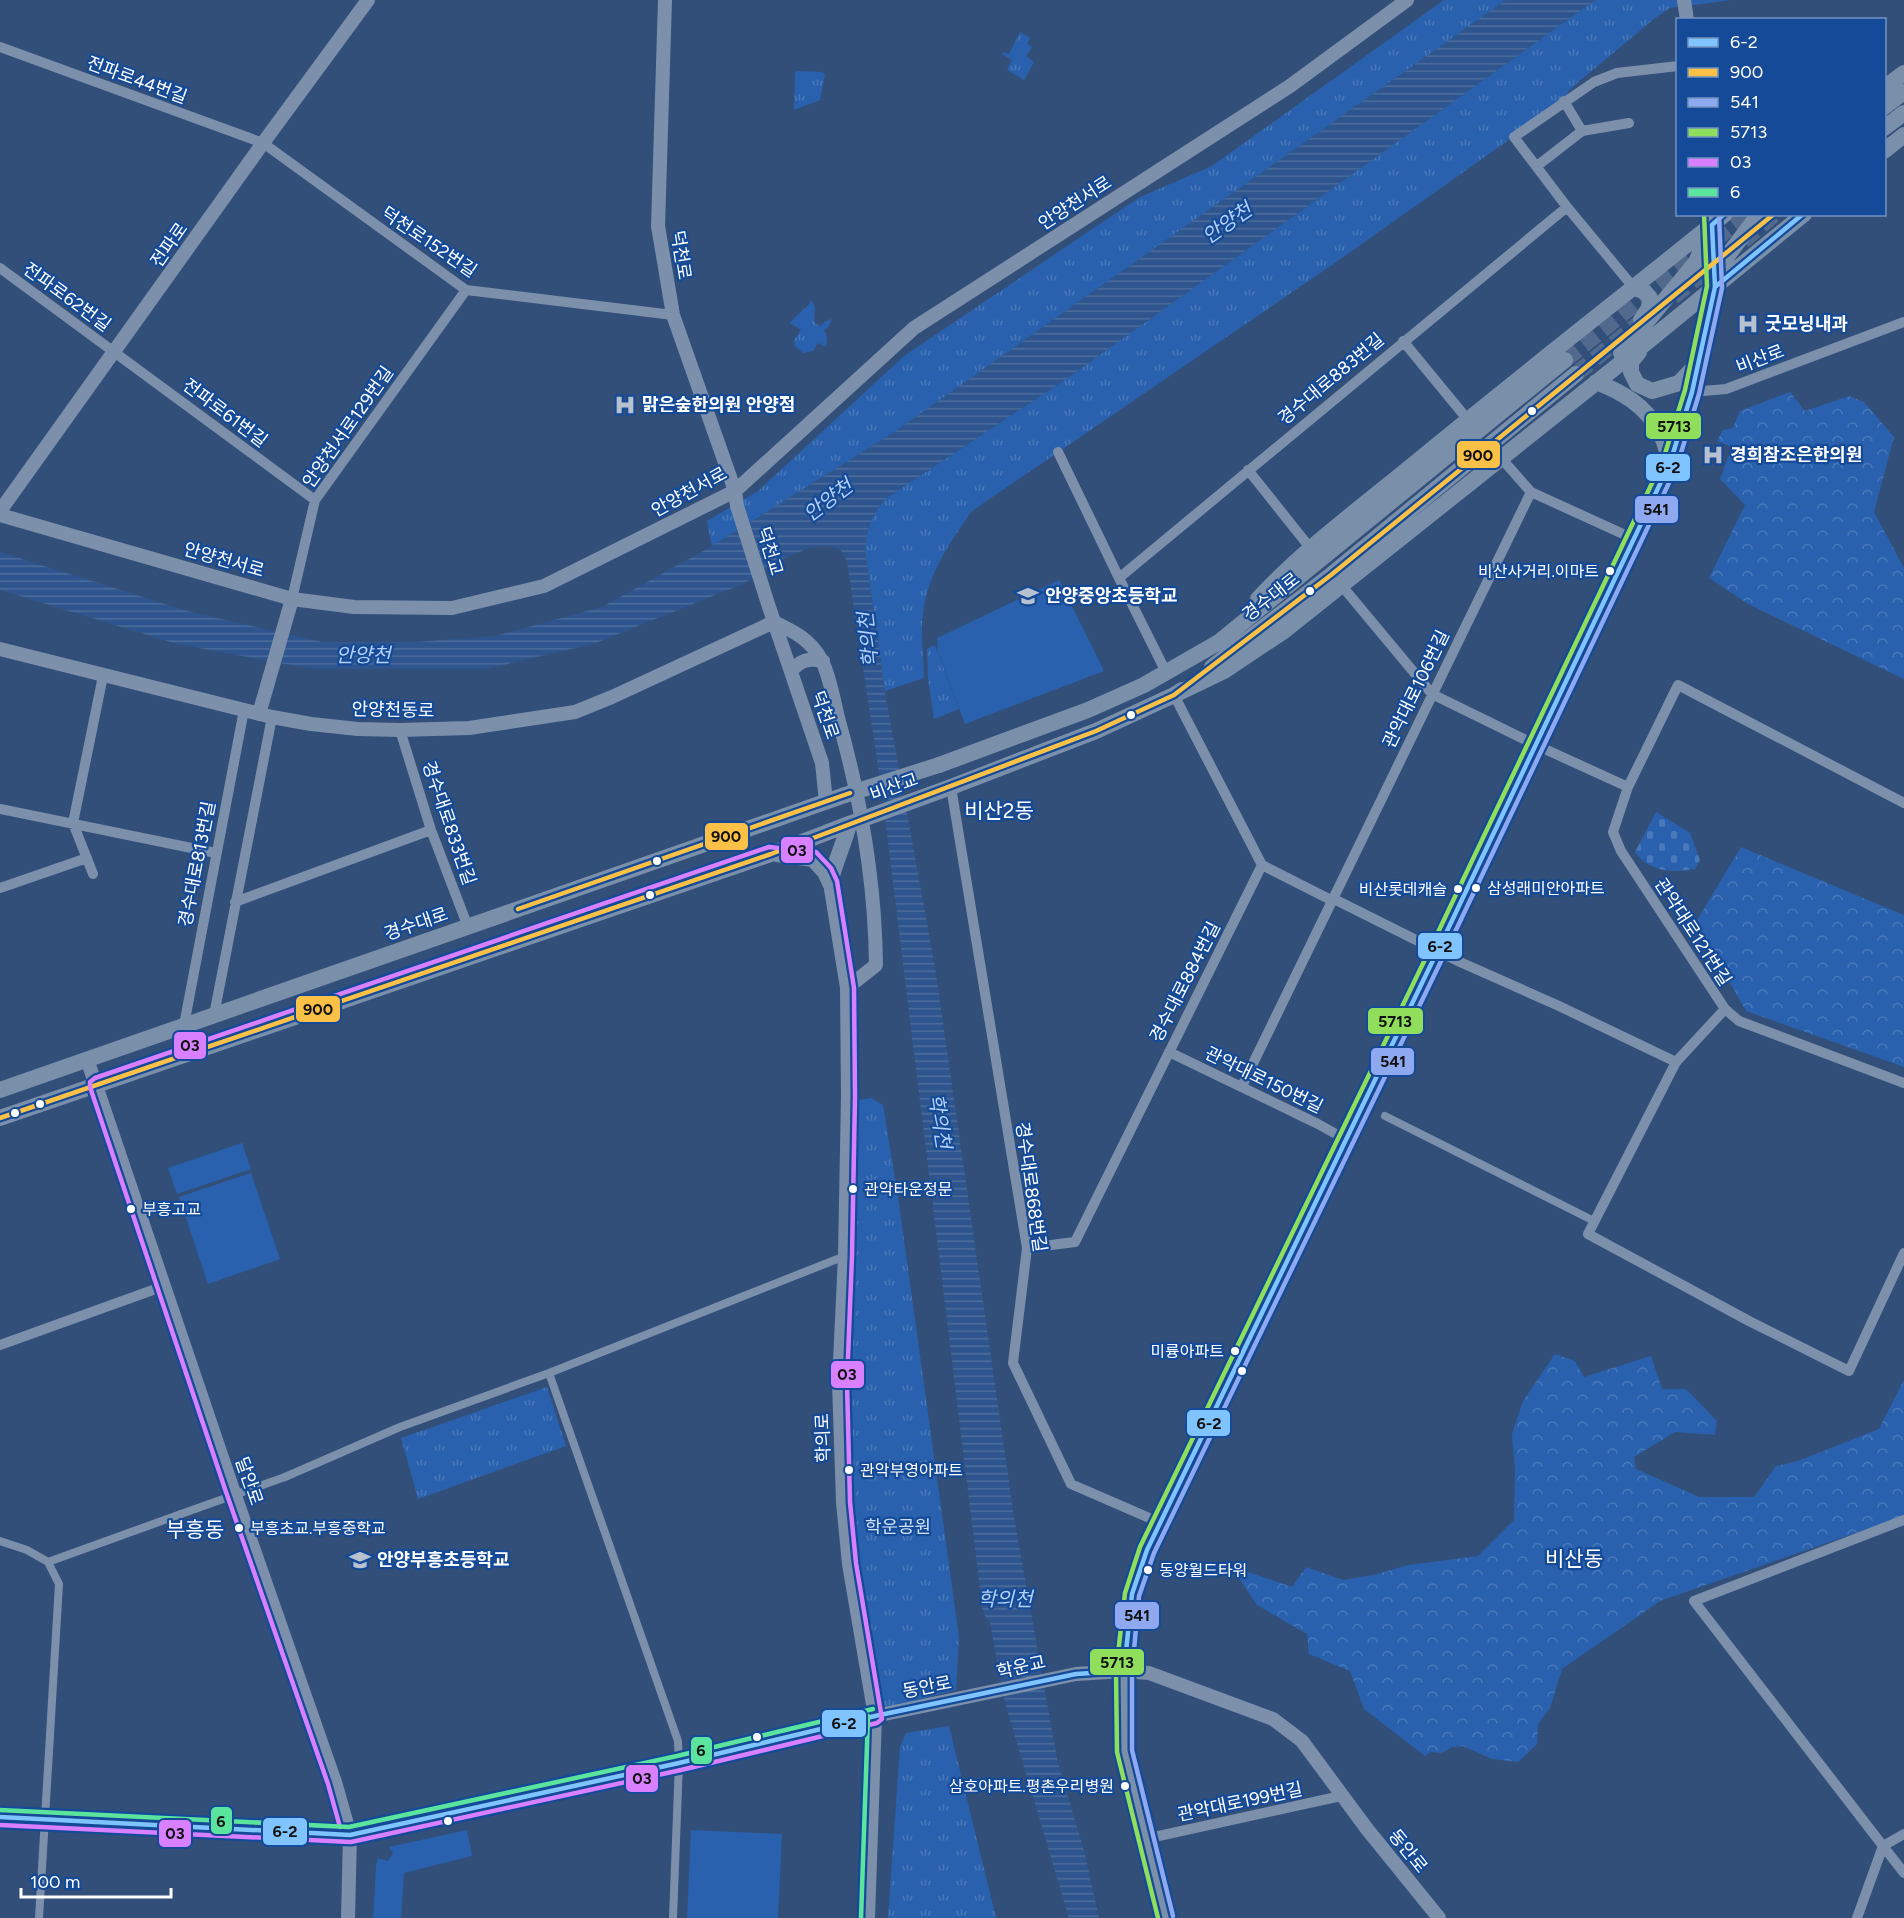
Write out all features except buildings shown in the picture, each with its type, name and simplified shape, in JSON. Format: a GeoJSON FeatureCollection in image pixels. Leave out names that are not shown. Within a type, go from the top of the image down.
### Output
{"type":"FeatureCollection","features":[{"type":"Feature","properties":{"kind":"main road"},"geometry":{"type":"LineString","coordinates":[[1886,86],[1904,73]]}},
{"type":"Feature","properties":{"kind":"main road"},"geometry":{"type":"LineString","coordinates":[[1886,105],[1904,92]]}},
{"type":"Feature","properties":{"kind":"main road"},"geometry":{"type":"LineString","coordinates":[[1886,126],[1904,113]]}},
{"type":"Feature","properties":{"kind":"main road"},"geometry":{"type":"LineString","coordinates":[[1886,149],[1904,135]]}},
{"type":"Feature","properties":{"kind":"main road"},"geometry":{"type":"LineString","coordinates":[[1166,1918],[1124,1751],[1124,1671],[1132,1594],[1147,1550],[1438,950],[1670,463],[1692,392],[1715,287],[1728,255],[1757,216]]}},
{"type":"Feature","properties":{"kind":"main road"},"geometry":{"type":"LineString","coordinates":[[1174,695],[1224,671],[1284,631],[1596,382],[1640,341],[1715,287],[1802,216]]}},
{"type":"Feature","properties":{"kind":"main road"},"geometry":{"type":"LineString","coordinates":[[1219,642],[1277,579],[1311,549],[1634,288],[1716,218]]}},
{"type":"Feature","properties":{"kind":"main road"},"geometry":{"type":"LineString","coordinates":[[1715,287],[1716,218]]}},
{"type":"Feature","properties":{"kind":"main road"},"geometry":{"type":"LineString","coordinates":[[1700,360],[1679,383],[1652,391],[1637,384],[1631,372],[1631,362],[1640,341],[1696,262],[1716,218]]}},
{"type":"Feature","properties":{"kind":"main road"},"geometry":{"type":"LineString","coordinates":[[1634,288],[1644,291],[1650,298],[1649,308],[1640,321],[1640,341]]}},
{"type":"Feature","properties":{"kind":"main road","name":"경수대로"},"geometry":{"type":"LineString","coordinates":[[939,765],[1088,710],[1167,674],[1219,642],[1564,360]]}},
{"type":"Feature","properties":{"kind":"main road","name":"경수대로"},"geometry":{"type":"LineString","coordinates":[[951,788],[1096,731],[1174,695],[1331,575],[1576,374]]}},
{"type":"Feature","properties":{"kind":"main road"},"geometry":{"type":"LineString","coordinates":[[1596,382],[1615,390],[1642,407],[1660,432],[1670,463]]}},
{"type":"Feature","properties":{"kind":"main road","name":"비산교"},"geometry":{"type":"LineString","coordinates":[[845,795],[939,765]]}},
{"type":"Feature","properties":{"kind":"main road","name":"비산교"},"geometry":{"type":"LineString","coordinates":[[849,824],[951,788]]}},
{"type":"Feature","properties":{"kind":"main road","name":"경수대로"},"geometry":{"type":"LineString","coordinates":[[0,1090],[845,795]]}},
{"type":"Feature","properties":{"kind":"main road"},"geometry":{"type":"LineString","coordinates":[[0,1118],[771,854],[849,824]]}},
{"type":"Feature","properties":{"kind":"main road"},"geometry":{"type":"LineString","coordinates":[[830,883],[836,858],[844,843],[849,824]]}},
{"type":"Feature","properties":{"kind":"main road"},"geometry":{"type":"LineString","coordinates":[[771,854],[813,859],[825,872],[830,883]]}},
{"type":"Feature","properties":{"kind":"street","name":"전파로"},"geometry":{"type":"LineString","coordinates":[[0,513],[263,143],[368,0]]}},
{"type":"Feature","properties":{"kind":"street","name":"덕천로"},"geometry":{"type":"LineString","coordinates":[[665,0],[658,226],[673,315],[735,491],[737,506]]}},
{"type":"Feature","properties":{"kind":"street","name":"안양천서로"},"geometry":{"type":"LineString","coordinates":[[0,513],[292,598],[354,607],[452,608],[544,586],[735,491],[914,328],[1290,86],[1407,0]]}},
{"type":"Feature","properties":{"kind":"street"},"geometry":{"type":"LineString","coordinates":[[1684,0],[1687,18]]}},
{"type":"Feature","properties":{"kind":"street","name":"전파로44번길"},"geometry":{"type":"LineString","coordinates":[[0,48],[263,143]]}},
{"type":"Feature","properties":{"kind":"street"},"geometry":{"type":"LineString","coordinates":[[1634,288],[1567,207],[1514,137],[1594,82],[1617,73],[1676,66]]}},
{"type":"Feature","properties":{"kind":"street"},"geometry":{"type":"LineString","coordinates":[[1564,101],[1582,131]]}},
{"type":"Feature","properties":{"kind":"street"},"geometry":{"type":"LineString","coordinates":[[1537,166],[1582,131],[1629,123]]}},
{"type":"Feature","properties":{"kind":"street","name":"덕천로152번길"},"geometry":{"type":"LineString","coordinates":[[263,143],[466,290],[673,315]]}},
{"type":"Feature","properties":{"kind":"street","name":"경수대로883번길"},"geometry":{"type":"LineString","coordinates":[[1119,578],[1403,340],[1567,207]]}},
{"type":"Feature","properties":{"kind":"street","name":"전파로62번길"},"geometry":{"type":"LineString","coordinates":[[0,268],[115,352]]}},
{"type":"Feature","properties":{"kind":"street","name":"안양천서로129번길"},"geometry":{"type":"LineString","coordinates":[[292,598],[315,500],[466,290]]}},
{"type":"Feature","properties":{"kind":"street","name":"비산로"},"geometry":{"type":"LineString","coordinates":[[1692,392],[1726,389],[1904,322]]}},
{"type":"Feature","properties":{"kind":"street"},"geometry":{"type":"LineString","coordinates":[[1403,340],[1468,420]]}},
{"type":"Feature","properties":{"kind":"street","name":"전파로61번길"},"geometry":{"type":"LineString","coordinates":[[115,352],[315,500]]}},
{"type":"Feature","properties":{"kind":"street"},"geometry":{"type":"LineString","coordinates":[[1058,453],[1167,674]]}},
{"type":"Feature","properties":{"kind":"street"},"geometry":{"type":"LineString","coordinates":[[1501,458],[1531,492],[1634,539]]}},
{"type":"Feature","properties":{"kind":"street"},"geometry":{"type":"LineString","coordinates":[[1248,470],[1311,549]]}},
{"type":"Feature","properties":{"kind":"street","name":"관악대로106번길"},"geometry":{"type":"LineString","coordinates":[[1242,1086],[1531,492]]}},
{"type":"Feature","properties":{"kind":"street","name":"덕천교"},"geometry":{"type":"LineString","coordinates":[[737,506],[769,607]]}},
{"type":"Feature","properties":{"kind":"street"},"geometry":{"type":"LineString","coordinates":[[1342,586],[1432,694],[1536,746],[1628,786]]}},
{"type":"Feature","properties":{"kind":"street"},"geometry":{"type":"LineString","coordinates":[[214,1015],[266,715],[292,598]]}},
{"type":"Feature","properties":{"kind":"street","name":"덕천로"},"geometry":{"type":"LineString","coordinates":[[769,607],[822,763],[826,801]]}},
{"type":"Feature","properties":{"kind":"street"},"geometry":{"type":"LineString","coordinates":[[774,622],[804,637],[823,661],[851,764],[866,844],[876,916],[876,965],[847,988]]}},
{"type":"Feature","properties":{"kind":"street","name":"안양천동로"},"geometry":{"type":"LineString","coordinates":[[0,649],[244,710],[311,724],[400,730],[469,728],[575,712],[774,622]]}},
{"type":"Feature","properties":{"kind":"street"},"geometry":{"type":"LineString","coordinates":[[791,671],[797,664],[809,658],[823,661]]}},
{"type":"Feature","properties":{"kind":"street"},"geometry":{"type":"LineString","coordinates":[[93,874],[73,823],[104,676]]}},
{"type":"Feature","properties":{"kind":"street","name":"관악대로121번길"},"geometry":{"type":"LineString","coordinates":[[1904,803],[1678,685],[1628,786],[1613,832],[1621,851],[1725,1009],[1739,1021],[1904,1083]]}},
{"type":"Feature","properties":{"kind":"street"},"geometry":{"type":"LineString","coordinates":[[1174,695],[1262,865],[1460,962],[1676,1062]]}},
{"type":"Feature","properties":{"kind":"street","name":"경수대로813번길"},"geometry":{"type":"LineString","coordinates":[[184,1025],[244,710]]}},
{"type":"Feature","properties":{"kind":"street","name":"경수대로833번길"},"geometry":{"type":"LineString","coordinates":[[400,730],[431,830],[468,927]]}},
{"type":"Feature","properties":{"kind":"street","name":"경수대로868번길"},"geometry":{"type":"LineString","coordinates":[[951,788],[1027,1248],[1013,1363],[1071,1484],[1161,1523]]}},
{"type":"Feature","properties":{"kind":"street"},"geometry":{"type":"LineString","coordinates":[[0,809],[216,854]]}},
{"type":"Feature","properties":{"kind":"street"},"geometry":{"type":"LineString","coordinates":[[235,902],[431,830]]}},
{"type":"Feature","properties":{"kind":"street"},"geometry":{"type":"LineString","coordinates":[[0,888],[87,858]]}},
{"type":"Feature","properties":{"kind":"street","name":"경수대로884번길"},"geometry":{"type":"LineString","coordinates":[[1027,1248],[1075,1242],[1262,865]]}},
{"type":"Feature","properties":{"kind":"street","name":"학의로"},"geometry":{"type":"LineString","coordinates":[[830,883],[847,988],[848,1096],[845,1256],[839,1383],[843,1502],[849,1564],[875,1716],[868,1918]]}},
{"type":"Feature","properties":{"kind":"street"},"geometry":{"type":"LineString","coordinates":[[1725,1009],[1676,1062],[1588,1234],[1749,1321],[1849,1371],[1904,1253]]}},
{"type":"Feature","properties":{"kind":"street","name":"관악대로150번길"},"geometry":{"type":"LineString","coordinates":[[1169,1052],[1242,1086],[1345,1139]]}},
{"type":"Feature","properties":{"kind":"street","name":"달안로"},"geometry":{"type":"LineString","coordinates":[[87,1059],[335,1782],[350,1834],[348,1918]]}},
{"type":"Feature","properties":{"kind":"street"},"geometry":{"type":"LineString","coordinates":[[1385,1116],[1594,1221]]}},
{"type":"Feature","properties":{"kind":"street"},"geometry":{"type":"LineString","coordinates":[[48,1563],[285,1477],[400,1427],[549,1373],[845,1256]]}},
{"type":"Feature","properties":{"kind":"street"},"geometry":{"type":"LineString","coordinates":[[0,1345],[164,1286]]}},
{"type":"Feature","properties":{"kind":"street"},"geometry":{"type":"LineString","coordinates":[[549,1373],[678,1741],[673,1918]]}},
{"type":"Feature","properties":{"kind":"street"},"geometry":{"type":"LineString","coordinates":[[1904,1520],[1694,1601],[1904,1873]]}},
{"type":"Feature","properties":{"kind":"street"},"geometry":{"type":"LineString","coordinates":[[0,1540],[27,1550],[48,1563],[59,1584],[39,1918]]}},
{"type":"Feature","properties":{"kind":"street","name":"동안로"},"geometry":{"type":"LineString","coordinates":[[1076,1674],[1149,1672],[1273,1719],[1302,1741],[1341,1796],[1439,1918]]}},
{"type":"Feature","properties":{"kind":"street","name":"학운교"},"geometry":{"type":"LineString","coordinates":[[975,1696],[1076,1674]]}},
{"type":"Feature","properties":{"kind":"street","name":"동안로"},"geometry":{"type":"LineString","coordinates":[[0,1817],[350,1834],[679,1763],[875,1716],[975,1696]]}},
{"type":"Feature","properties":{"kind":"street","name":"관악대로199번길"},"geometry":{"type":"LineString","coordinates":[[1145,1839],[1341,1796]]}},
{"type":"Feature","properties":{"kind":"street"},"geometry":{"type":"LineString","coordinates":[[1857,1918],[1883,1846],[1904,1834]]}},
{"type":"Feature","properties":{"kind":"green space"},"geometry":{"type":"Polygon","coordinates":[[[1444,0],[1506,0],[893,433],[712,546],[707,521],[758,491],[904,356],[1140,197],[1212,166],[1444,0]]]}},
{"type":"Feature","properties":{"kind":"green space"},"geometry":{"type":"Polygon","coordinates":[[[1595,0],[1732,0],[1670,8],[1655,18],[1569,90],[1564,101],[1332,265],[972,511],[948,547],[929,586],[922,622],[924,678],[885,691],[865,551],[871,522],[888,497],[1069,377],[1595,0]]]}},
{"type":"Feature","properties":{"kind":"green space"},"geometry":{"type":"Polygon","coordinates":[[[1020,32],[1030,38],[1027,44],[1032,47],[1026,56],[1034,62],[1024,80],[1007,70],[1012,60],[1002,54],[1004,52],[1009,54],[1020,32]]]}},
{"type":"Feature","properties":{"kind":"green space"},"geometry":{"type":"Polygon","coordinates":[[[797,71],[825,74],[820,100],[794,110],[795,73],[797,71]]]}},
{"type":"Feature","properties":{"kind":"green space"},"geometry":{"type":"Polygon","coordinates":[[[812,300],[815,307],[814,322],[820,326],[832,319],[824,330],[827,337],[826,347],[818,343],[813,351],[803,353],[795,346],[794,340],[801,330],[790,323],[812,300]]]}},
{"type":"Feature","properties":{"kind":"green space"},"geometry":{"type":"Polygon","coordinates":[[[1790,392],[1805,411],[1849,396],[1864,402],[1894,437],[1874,512],[1904,568],[1904,679],[1750,605],[1709,578],[1745,505],[1720,479],[1732,447],[1717,441],[1723,430],[1733,428],[1740,411],[1790,392]]]}},
{"type":"Feature","properties":{"kind":"green space"},"geometry":{"type":"Polygon","coordinates":[[[1059,580],[1104,671],[965,724],[938,652],[937,638],[1059,580]]]}},
{"type":"Feature","properties":{"kind":"green space"},"geometry":{"type":"Polygon","coordinates":[[[935,645],[959,709],[934,719],[928,678],[927,649],[935,645]]]}},
{"type":"Feature","properties":{"kind":"green space"},"geometry":{"type":"Polygon","coordinates":[[[1656,812],[1690,833],[1700,860],[1695,869],[1662,870],[1647,864],[1635,852],[1656,812]]]}},
{"type":"Feature","properties":{"kind":"green space"},"geometry":{"type":"Polygon","coordinates":[[[1741,847],[1904,915],[1904,1067],[1746,1011],[1696,922],[1741,847]]]}},
{"type":"Feature","properties":{"kind":"green space","name":"학운공원"},"geometry":{"type":"Polygon","coordinates":[[[871,1098],[883,1105],[898,1197],[959,1637],[956,1690],[880,1710],[851,1520],[844,1383],[853,1101],[871,1098]]]}},
{"type":"Feature","properties":{"kind":"green space"},"geometry":{"type":"Polygon","coordinates":[[[242,1143],[251,1169],[177,1194],[168,1168],[242,1143]]]}},
{"type":"Feature","properties":{"kind":"green space"},"geometry":{"type":"Polygon","coordinates":[[[251,1173],[280,1259],[208,1284],[179,1197],[251,1173]]]}},
{"type":"Feature","properties":{"kind":"green space"},"geometry":{"type":"Polygon","coordinates":[[[1555,1354],[1575,1361],[1584,1377],[1651,1356],[1662,1389],[1686,1389],[1717,1421],[1715,1435],[1675,1432],[1634,1457],[1636,1469],[1699,1497],[1754,1497],[1776,1466],[1798,1461],[1879,1429],[1904,1380],[1904,1516],[1660,1601],[1562,1669],[1550,1708],[1538,1724],[1537,1744],[1518,1762],[1492,1759],[1463,1746],[1453,1747],[1441,1753],[1430,1752],[1425,1756],[1364,1709],[1350,1671],[1309,1654],[1307,1634],[1257,1605],[1233,1569],[1292,1587],[1306,1567],[1343,1580],[1409,1565],[1478,1556],[1514,1520],[1515,1468],[1512,1434],[1523,1401],[1555,1354]]]}},
{"type":"Feature","properties":{"kind":"green space"},"geometry":{"type":"Polygon","coordinates":[[[547,1387],[566,1446],[418,1499],[401,1438],[547,1387]]]}},
{"type":"Feature","properties":{"kind":"green space"},"geometry":{"type":"Polygon","coordinates":[[[949,1726],[996,1918],[888,1918],[900,1747],[906,1733],[949,1726]]]}},
{"type":"Feature","properties":{"kind":"green space"},"geometry":{"type":"Polygon","coordinates":[[[467,1830],[472,1856],[404,1873],[401,1918],[373,1918],[376,1866],[378,1858],[388,1861],[393,1853],[389,1847],[467,1830]]]}},
{"type":"Feature","properties":{"kind":"green space"},"geometry":{"type":"Polygon","coordinates":[[[691,1830],[782,1834],[778,1918],[687,1918],[691,1830]]]}},
{"type":"Feature","properties":{"kind":"water"},"geometry":{"type":"Polygon","coordinates":[[[1506,0],[1595,0],[1069,377],[888,497],[874,515],[867,536],[865,551],[886,698],[935,967],[1014,1517],[1057,1759],[1085,1854],[1099,1918],[1069,1918],[1005,1703],[990,1623],[983,1613],[882,793],[847,562],[841,550],[827,546],[809,548],[783,559],[743,584],[593,644],[486,669],[313,669],[177,644],[0,590],[0,552],[187,611],[322,642],[417,642],[495,636],[602,607],[712,546],[893,433],[1506,0]]]}},
{"type":"Feature","properties":{"kind":"tunnel"},"geometry":{"type":"LineString","coordinates":[[1565,360],[1745,216]]}},
{"type":"Feature","properties":{"kind":"tunnel"},"geometry":{"type":"LineString","coordinates":[[1743,241],[1773,216]]}},
{"type":"Feature","properties":{"kind":"tunnel"},"geometry":{"type":"LineString","coordinates":[[1673,297],[1723,257]]}},
{"type":"Feature","properties":{"kind":"tunnel"},"geometry":{"type":"LineString","coordinates":[[1576,374],[1643,320]]}},
{"type":"Feature","properties":{"kind":"transit line","name":"5713"},"geometry":{"type":"LineString","coordinates":[[1158,1918],[1117,1752],[1116,1671],[1125,1593],[1140,1547],[1431,947],[1663,460],[1685,390],[1707,286],[1704,216]]}},
{"type":"Feature","properties":{"kind":"transit line","name":"541"},"geometry":{"type":"LineString","coordinates":[[1173,1916],[1132,1750],[1132,1671],[1139,1596],[1154,1553],[1445,953],[1677,466],[1699,394],[1722,288],[1719,216]]}},
{"type":"Feature","properties":{"kind":"transit line","name":"6-2"},"geometry":{"type":"LineString","coordinates":[[1124,1671],[1132,1594],[1147,1550],[1438,950],[1670,463],[1692,392],[1715,287],[1712,225],[1722,216]]}},
{"type":"Feature","properties":{"kind":"transit line","name":"900"},"geometry":{"type":"LineString","coordinates":[[0,1118],[771,854],[1096,731],[1174,695],[1331,575],[1772,216]]}},
{"type":"Feature","properties":{"kind":"transit line","name":"6-2"},"geometry":{"type":"LineString","coordinates":[[1715,287],[1801,216]]}},
{"type":"Feature","properties":{"kind":"transit line","name":"900"},"geometry":{"type":"LineString","coordinates":[[518,909],[850,793]]}},
{"type":"Feature","properties":{"kind":"transit line","name":"03"},"geometry":{"type":"LineString","coordinates":[[340,1827],[328,1784],[226,1492],[90,1082],[95,1078],[769,847],[816,852],[831,868],[837,881],[854,988],[855,1096],[847,1383],[850,1502],[856,1563],[882,1719],[877,1723],[681,1770],[351,1842]]}},
{"type":"Feature","properties":{"kind":"transit line","name":"6-2"},"geometry":{"type":"LineString","coordinates":[[0,1817],[350,1835],[679,1763],[875,1716],[1076,1674],[1124,1671]]}},
{"type":"Feature","properties":{"kind":"transit line","name":"6"},"geometry":{"type":"LineString","coordinates":[[0,1810],[349,1827],[677,1756],[873,1709]]}},
{"type":"Feature","properties":{"kind":"transit line","name":"6"},"geometry":{"type":"LineString","coordinates":[[861,1918],[868,1716]]}},
{"type":"Feature","properties":{"kind":"transit line","name":"03"},"geometry":{"type":"LineString","coordinates":[[0,1825],[350,1842]]}},
{"type":"Feature","properties":{"kind":"place","name":"굿모닝내과"},"geometry":{"type":"Point","coordinates":[1748,324]}},
{"type":"Feature","properties":{"kind":"place","name":"맑은숲한의원 안양점"},"geometry":{"type":"Point","coordinates":[625,405]}},
{"type":"Feature","properties":{"kind":"place","name":"경희참조은한의원"},"geometry":{"type":"Point","coordinates":[1713,455]}},
{"type":"Feature","properties":{"kind":"place","name":"비산사거리.이마트"},"geometry":{"type":"Point","coordinates":[1610,571]}},
{"type":"Feature","properties":{"kind":"place","name":"안양중앙초등학교"},"geometry":{"type":"Point","coordinates":[1028,596]}},
{"type":"Feature","properties":{"kind":"place","name":"삼성래미안아파트"},"geometry":{"type":"Point","coordinates":[1476,888]}},
{"type":"Feature","properties":{"kind":"place","name":"비산롯데캐슬"},"geometry":{"type":"Point","coordinates":[1458,889]}},
{"type":"Feature","properties":{"kind":"place","name":"관악타운정문"},"geometry":{"type":"Point","coordinates":[853,1189]}},
{"type":"Feature","properties":{"kind":"place","name":"부흥고교"},"geometry":{"type":"Point","coordinates":[131,1209]}},
{"type":"Feature","properties":{"kind":"place","name":"미륭아파트"},"geometry":{"type":"Point","coordinates":[1235,1351]}},
{"type":"Feature","properties":{"kind":"place","name":"관악부영아파트"},"geometry":{"type":"Point","coordinates":[849,1470]}},
{"type":"Feature","properties":{"kind":"place","name":"부흥초교.부흥중학교"},"geometry":{"type":"Point","coordinates":[239,1528]}},
{"type":"Feature","properties":{"kind":"place","name":"안양부흥초등학교"},"geometry":{"type":"Point","coordinates":[360,1560]}},
{"type":"Feature","properties":{"kind":"place","name":"동양월드타워"},"geometry":{"type":"Point","coordinates":[1148,1570]}},
{"type":"Feature","properties":{"kind":"place","name":"삼호아파트.평촌우리병원"},"geometry":{"type":"Point","coordinates":[1125,1786]}},
{"type":"Feature","properties":{"kind":"district","name":"비산2동"},"geometry":{"type":"Point","coordinates":[999,811]}},
{"type":"Feature","properties":{"kind":"district","name":"부흥동"},"geometry":{"type":"Point","coordinates":[195,1530]}},
{"type":"Feature","properties":{"kind":"district","name":"비산동"},"geometry":{"type":"Point","coordinates":[1574,1559]}},
{"type":"Feature","properties":{"kind":"water label","name":"안양천"},"geometry":{"type":"Point","coordinates":[1227,223]}},
{"type":"Feature","properties":{"kind":"water label","name":"안양천"},"geometry":{"type":"Point","coordinates":[828,500]}},
{"type":"Feature","properties":{"kind":"water label","name":"학의천"},"geometry":{"type":"Point","coordinates":[868,640]}},
{"type":"Feature","properties":{"kind":"water label","name":"안양천"},"geometry":{"type":"Point","coordinates":[363,655]}},
{"type":"Feature","properties":{"kind":"water label","name":"학의천"},"geometry":{"type":"Point","coordinates":[940,1121]}},
{"type":"Feature","properties":{"kind":"water label","name":"학의천"},"geometry":{"type":"Point","coordinates":[1005,1599]}}]}
